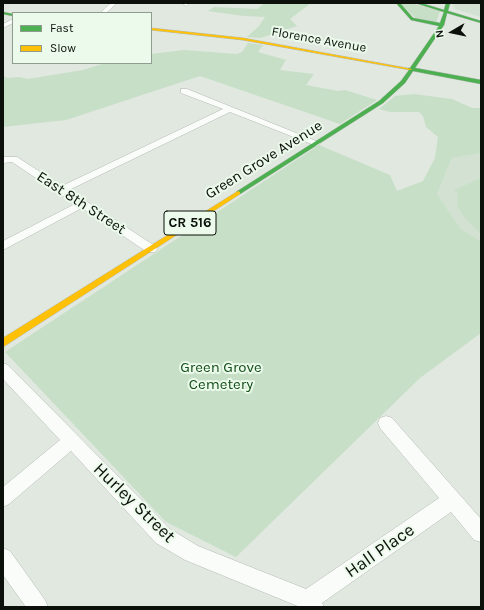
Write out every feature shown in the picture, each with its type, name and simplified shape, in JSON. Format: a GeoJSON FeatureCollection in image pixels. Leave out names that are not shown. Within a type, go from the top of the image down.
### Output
{"type":"FeatureCollection","features":[{"type":"Feature","properties":{"kind":"main road"},"geometry":{"type":"LineString","coordinates":[[398,3],[412,19],[442,25]]}},
{"type":"Feature","properties":{"kind":"main road"},"geometry":{"type":"LineString","coordinates":[[417,3],[447,7],[481,22]]}},
{"type":"Feature","properties":{"kind":"main road"},"geometry":{"type":"LineString","coordinates":[[430,3],[481,18]]}},
{"type":"Feature","properties":{"kind":"main road","name":"CR 516"},"geometry":{"type":"LineString","coordinates":[[412,69],[442,25],[447,7]]}},
{"type":"Feature","properties":{"kind":"main road","name":"Florence Avenue"},"geometry":{"type":"LineString","coordinates":[[152,29],[243,39],[481,82]]}},
{"type":"Feature","properties":{"kind":"main road","name":"Green Grove Avenue"},"geometry":{"type":"LineString","coordinates":[[3,343],[378,104],[398,88],[412,69]]}},
{"type":"Feature","properties":{"kind":"street"},"geometry":{"type":"LineString","coordinates":[[104,12],[114,3]]}},
{"type":"Feature","properties":{"kind":"street"},"geometry":{"type":"LineString","coordinates":[[3,26],[12,22]]}},
{"type":"Feature","properties":{"kind":"street"},"geometry":{"type":"LineString","coordinates":[[184,91],[317,143]]}},
{"type":"Feature","properties":{"kind":"street"},"geometry":{"type":"LineString","coordinates":[[61,190],[230,109]]}},
{"type":"Feature","properties":{"kind":"street","name":"East 8th Street"},"geometry":{"type":"LineString","coordinates":[[7,159],[61,190],[151,249]]}},
{"type":"Feature","properties":{"kind":"street"},"geometry":{"type":"LineString","coordinates":[[3,246],[82,204]]}},
{"type":"Feature","properties":{"kind":"street","name":"Hurley Street"},"geometry":{"type":"LineString","coordinates":[[3,369],[163,536],[192,553],[311,603]]}},
{"type":"Feature","properties":{"kind":"street"},"geometry":{"type":"LineString","coordinates":[[386,423],[481,533]]}},
{"type":"Feature","properties":{"kind":"street"},"geometry":{"type":"LineString","coordinates":[[3,498],[71,441]]}},
{"type":"Feature","properties":{"kind":"street","name":"Hall Place"},"geometry":{"type":"LineString","coordinates":[[311,603],[336,582],[452,500]]}},
{"type":"Feature","properties":{"kind":"street"},"geometry":{"type":"LineString","coordinates":[[3,558],[38,607]]}},
{"type":"Feature","properties":{"kind":"shaded area"},"geometry":{"type":"Polygon","coordinates":[[[453,3],[481,3],[481,17],[455,9],[453,3]]]}},
{"type":"Feature","properties":{"kind":"shaded area"},"geometry":{"type":"Polygon","coordinates":[[[481,153],[481,241],[461,229],[437,194],[452,158],[481,153]]]}},
{"type":"Feature","properties":{"kind":"green space"},"geometry":{"type":"Polygon","coordinates":[[[265,3],[311,3],[290,19],[297,26],[260,38],[247,37],[259,26],[265,17],[244,16],[208,11],[214,7],[257,9],[265,3]]]}},
{"type":"Feature","properties":{"kind":"green space"},"geometry":{"type":"Polygon","coordinates":[[[399,3],[410,3],[440,11],[436,23],[419,21],[399,3]]]}},
{"type":"Feature","properties":{"kind":"green space"},"geometry":{"type":"Polygon","coordinates":[[[248,43],[263,45],[258,52],[286,60],[280,70],[314,74],[306,85],[338,91],[345,90],[377,100],[340,124],[200,76],[66,120],[3,127],[3,76],[8,78],[19,77],[28,79],[83,70],[102,64],[152,64],[152,54],[184,50],[237,54],[242,52],[248,43]]]}},
{"type":"Feature","properties":{"kind":"green space","name":"Green Grove Cemetery"},"geometry":{"type":"Polygon","coordinates":[[[414,94],[452,99],[472,108],[481,108],[481,153],[452,158],[437,194],[461,229],[481,241],[481,333],[420,378],[236,557],[166,522],[5,352],[319,145],[390,175],[397,191],[423,181],[435,158],[438,137],[426,127],[423,116],[419,112],[390,112],[379,109],[395,96],[414,94]]]}},
{"type":"Feature","properties":{"kind":"green space"},"geometry":{"type":"Polygon","coordinates":[[[481,178],[481,234],[466,219],[457,206],[458,193],[454,190],[481,178]]]}},
{"type":"Feature","properties":{"kind":"traffic: fast"},"geometry":{"type":"LineString","coordinates":[[398,3],[412,19],[442,25]]}},
{"type":"Feature","properties":{"kind":"traffic: fast"},"geometry":{"type":"LineString","coordinates":[[417,3],[481,22]]}},
{"type":"Feature","properties":{"kind":"traffic: fast"},"geometry":{"type":"LineString","coordinates":[[238,193],[381,102],[403,82],[442,25],[448,3]]}},
{"type":"Feature","properties":{"kind":"traffic: fast"},"geometry":{"type":"LineString","coordinates":[[3,13],[12,15]]}},
{"type":"Feature","properties":{"kind":"traffic: fast"},"geometry":{"type":"LineString","coordinates":[[410,69],[481,82]]}},
{"type":"Feature","properties":{"kind":"traffic: slow"},"geometry":{"type":"LineString","coordinates":[[152,29],[243,39],[410,69]]}},
{"type":"Feature","properties":{"kind":"traffic: slow"},"geometry":{"type":"LineString","coordinates":[[3,343],[238,193]]}}]}
